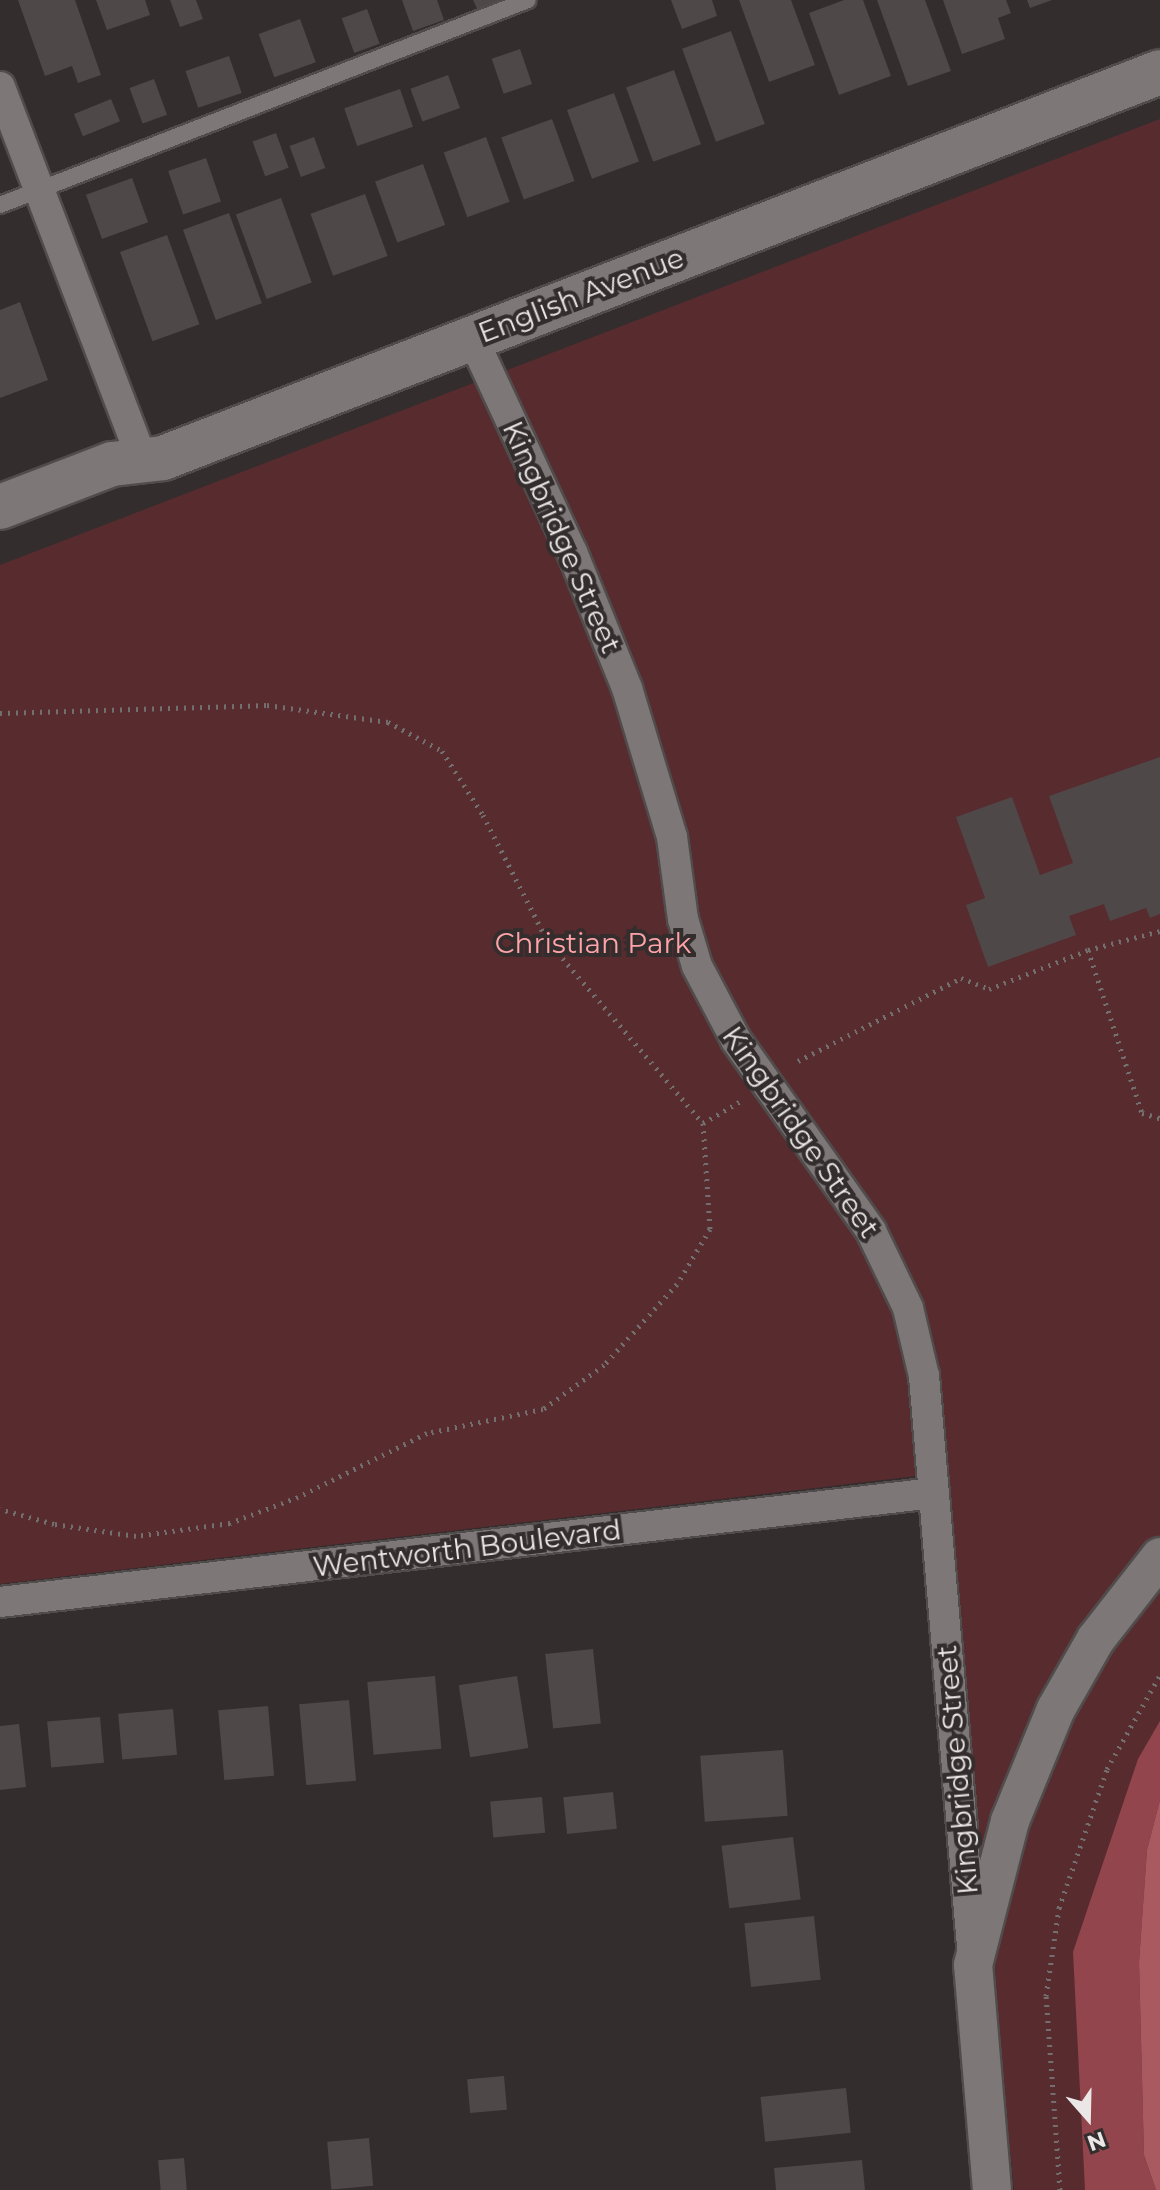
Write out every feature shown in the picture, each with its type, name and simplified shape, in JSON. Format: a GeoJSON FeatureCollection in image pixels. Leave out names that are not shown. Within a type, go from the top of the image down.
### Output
{"type":"FeatureCollection","features":[{"type":"Feature","properties":{"kind":"main road","name":"English Avenue"},"geometry":{"type":"LineString","coordinates":[[0,507],[112,464],[163,458],[1160,72]]}},
{"type":"Feature","properties":{"kind":"street"},"geometry":{"type":"LineString","coordinates":[[0,87],[142,459]]}},
{"type":"Feature","properties":{"kind":"street","name":"Kingbridge Street"},"geometry":{"type":"LineString","coordinates":[[472,337],[572,552],[627,688],[672,837],[683,919],[697,966],[736,1040],[841,1184],[901,1291],[924,1376],[973,1965]]}},
{"type":"Feature","properties":{"kind":"street","name":"Wentworth Boulevard"},"geometry":{"type":"LineString","coordinates":[[0,1602],[934,1493]]}},
{"type":"Feature","properties":{"kind":"street"},"geometry":{"type":"LineString","coordinates":[[992,2190],[973,1965],[1010,1821],[1056,1709],[1096,1639],[1160,1557]]}},
{"type":"Feature","properties":{"kind":"lane"},"geometry":{"type":"LineString","coordinates":[[0,205],[528,0]]}},
{"type":"Feature","properties":{"kind":"path"},"geometry":{"type":"LineString","coordinates":[[0,713],[267,705],[388,722],[442,751],[483,815],[547,940],[703,1123],[710,1229],[677,1284],[604,1365],[543,1409],[427,1433],[298,1497],[230,1523],[136,1536],[54,1524],[0,1509]]}},
{"type":"Feature","properties":{"kind":"path"},"geometry":{"type":"LineString","coordinates":[[798,1061],[961,978],[989,989],[1088,950],[1160,931]]}},
{"type":"Feature","properties":{"kind":"path"},"geometry":{"type":"LineString","coordinates":[[1088,950],[1142,1113],[1160,1118]]}},
{"type":"Feature","properties":{"kind":"path"},"geometry":{"type":"LineString","coordinates":[[703,1123],[743,1100]]}},
{"type":"Feature","properties":{"kind":"path"},"geometry":{"type":"LineString","coordinates":[[1060,2190],[1046,1996],[1059,1908],[1107,1769],[1160,1675]]}},
{"type":"Feature","properties":{"kind":"green space","name":"Christian Park"},"geometry":{"type":"Polygon","coordinates":[[[1160,119],[1160,2190],[1014,2190],[942,1473],[0,1584],[0,565],[1160,119]]]}},
{"type":"Feature","properties":{"kind":"shaded area"},"geometry":{"type":"Polygon","coordinates":[[[1160,1721],[1160,1800],[1147,1850],[1139,1962],[1144,2155],[1156,2190],[1085,2190],[1073,1952],[1138,1759],[1160,1721]]]}},
{"type":"Feature","properties":{"kind":"shaded area"},"geometry":{"type":"Polygon","coordinates":[[[1160,1800],[1160,2190],[1156,2190],[1144,2155],[1139,1962],[1147,1850],[1160,1800]]]}},
{"type":"Feature","properties":{"kind":"building"},"geometry":{"type":"Polygon","coordinates":[[[18,0],[75,0],[101,75],[78,83],[72,66],[45,76],[18,0]]]}},
{"type":"Feature","properties":{"kind":"building"},"geometry":{"type":"Polygon","coordinates":[[[96,0],[145,0],[150,15],[107,30],[96,0]]]}},
{"type":"Feature","properties":{"kind":"building"},"geometry":{"type":"Polygon","coordinates":[[[170,0],[196,0],[203,19],[180,27],[170,0]]]}},
{"type":"Feature","properties":{"kind":"building"},"geometry":{"type":"Polygon","coordinates":[[[402,0],[437,0],[444,20],[413,31],[402,0]]]}},
{"type":"Feature","properties":{"kind":"building"},"geometry":{"type":"Polygon","coordinates":[[[473,0],[501,0],[501,3],[478,11],[473,0]]]}},
{"type":"Feature","properties":{"kind":"building"},"geometry":{"type":"Polygon","coordinates":[[[671,0],[712,0],[717,16],[682,29],[671,0]]]}},
{"type":"Feature","properties":{"kind":"building"},"geometry":{"type":"Polygon","coordinates":[[[739,0],[791,0],[815,65],[769,82],[739,0]]]}},
{"type":"Feature","properties":{"kind":"building"},"geometry":{"type":"Polygon","coordinates":[[[844,0],[863,0],[891,76],[839,95],[809,13],[844,0]]]}},
{"type":"Feature","properties":{"kind":"building"},"geometry":{"type":"Polygon","coordinates":[[[877,0],[925,0],[951,71],[908,86],[877,0]]]}},
{"type":"Feature","properties":{"kind":"building"},"geometry":{"type":"Polygon","coordinates":[[[943,0],[1006,0],[1011,13],[998,18],[1005,39],[962,54],[943,0]]]}},
{"type":"Feature","properties":{"kind":"building"},"geometry":{"type":"Polygon","coordinates":[[[1027,0],[1052,0],[1030,8],[1027,0]]]}},
{"type":"Feature","properties":{"kind":"building"},"geometry":{"type":"Polygon","coordinates":[[[367,9],[380,44],[354,53],[342,18],[367,9]]]}},
{"type":"Feature","properties":{"kind":"building"},"geometry":{"type":"Polygon","coordinates":[[[300,19],[316,62],[274,77],[259,34],[300,19]]]}},
{"type":"Feature","properties":{"kind":"building"},"geometry":{"type":"Polygon","coordinates":[[[731,31],[765,124],[716,142],[682,49],[731,31]]]}},
{"type":"Feature","properties":{"kind":"building"},"geometry":{"type":"Polygon","coordinates":[[[520,49],[532,84],[504,94],[492,59],[520,49]]]}},
{"type":"Feature","properties":{"kind":"building"},"geometry":{"type":"Polygon","coordinates":[[[229,56],[242,93],[198,108],[186,71],[229,56]]]}},
{"type":"Feature","properties":{"kind":"building"},"geometry":{"type":"Polygon","coordinates":[[[674,70],[701,144],[653,162],[626,87],[674,70]]]}},
{"type":"Feature","properties":{"kind":"building"},"geometry":{"type":"Polygon","coordinates":[[[448,75],[460,108],[422,122],[410,89],[448,75]]]}},
{"type":"Feature","properties":{"kind":"building"},"geometry":{"type":"Polygon","coordinates":[[[154,79],[167,115],[143,124],[130,88],[154,79]]]}},
{"type":"Feature","properties":{"kind":"building"},"geometry":{"type":"Polygon","coordinates":[[[400,89],[413,127],[357,146],[344,108],[400,89]]]}},
{"type":"Feature","properties":{"kind":"building"},"geometry":{"type":"Polygon","coordinates":[[[614,93],[639,162],[592,179],[567,110],[614,93]]]}},
{"type":"Feature","properties":{"kind":"building"},"geometry":{"type":"Polygon","coordinates":[[[111,99],[120,121],[83,136],[74,114],[111,99]]]}},
{"type":"Feature","properties":{"kind":"building"},"geometry":{"type":"Polygon","coordinates":[[[552,119],[575,181],[524,199],[501,137],[552,119]]]}},
{"type":"Feature","properties":{"kind":"building"},"geometry":{"type":"Polygon","coordinates":[[[276,133],[289,168],[265,176],[253,142],[276,133]]]}},
{"type":"Feature","properties":{"kind":"building"},"geometry":{"type":"Polygon","coordinates":[[[314,137],[325,168],[301,177],[290,146],[314,137]]]}},
{"type":"Feature","properties":{"kind":"building"},"geometry":{"type":"Polygon","coordinates":[[[486,137],[510,202],[467,217],[444,152],[486,137]]]}},
{"type":"Feature","properties":{"kind":"building"},"geometry":{"type":"Polygon","coordinates":[[[206,158],[221,201],[183,215],[168,171],[206,158]]]}},
{"type":"Feature","properties":{"kind":"building"},"geometry":{"type":"Polygon","coordinates":[[[423,164],[445,225],[397,243],[375,181],[423,164]]]}},
{"type":"Feature","properties":{"kind":"building"},"geometry":{"type":"Polygon","coordinates":[[[132,178],[148,222],[102,239],[86,195],[132,178]]]}},
{"type":"Feature","properties":{"kind":"building"},"geometry":{"type":"Polygon","coordinates":[[[365,194],[388,256],[333,276],[310,214],[365,194]]]}},
{"type":"Feature","properties":{"kind":"building"},"geometry":{"type":"Polygon","coordinates":[[[281,198],[312,283],[267,299],[236,214],[281,198]]]}},
{"type":"Feature","properties":{"kind":"building"},"geometry":{"type":"Polygon","coordinates":[[[229,213],[262,303],[216,320],[183,230],[229,213]]]}},
{"type":"Feature","properties":{"kind":"building"},"geometry":{"type":"Polygon","coordinates":[[[167,235],[199,324],[153,341],[120,252],[167,235]]]}},
{"type":"Feature","properties":{"kind":"building"},"geometry":{"type":"Polygon","coordinates":[[[20,302],[48,380],[0,398],[0,310],[20,302]]]}},
{"type":"Feature","properties":{"kind":"building"},"geometry":{"type":"Polygon","coordinates":[[[1160,757],[1160,914],[1150,918],[1146,908],[1110,921],[1104,904],[1069,916],[1076,935],[988,967],[966,905],[985,898],[956,817],[1012,797],[1040,875],[1073,863],[1049,796],[1160,757]]]}},
{"type":"Feature","properties":{"kind":"building"},"geometry":{"type":"Polygon","coordinates":[[[593,1649],[601,1724],[553,1729],[545,1654],[593,1649]]]}},
{"type":"Feature","properties":{"kind":"building"},"geometry":{"type":"Polygon","coordinates":[[[435,1676],[441,1749],[374,1755],[367,1682],[435,1676]]]}},
{"type":"Feature","properties":{"kind":"building"},"geometry":{"type":"Polygon","coordinates":[[[517,1676],[528,1748],[470,1757],[459,1685],[517,1676]]]}},
{"type":"Feature","properties":{"kind":"building"},"geometry":{"type":"Polygon","coordinates":[[[349,1700],[356,1781],[306,1785],[299,1704],[349,1700]]]}},
{"type":"Feature","properties":{"kind":"building"},"geometry":{"type":"Polygon","coordinates":[[[268,1706],[274,1776],[224,1780],[218,1710],[268,1706]]]}},
{"type":"Feature","properties":{"kind":"building"},"geometry":{"type":"Polygon","coordinates":[[[173,1709],[177,1755],[122,1760],[118,1714],[173,1709]]]}},
{"type":"Feature","properties":{"kind":"building"},"geometry":{"type":"Polygon","coordinates":[[[100,1717],[104,1763],[51,1767],[47,1722],[100,1717]]]}},
{"type":"Feature","properties":{"kind":"building"},"geometry":{"type":"Polygon","coordinates":[[[19,1724],[26,1787],[0,1790],[0,1726],[19,1724]]]}},
{"type":"Feature","properties":{"kind":"building"},"geometry":{"type":"Polygon","coordinates":[[[783,1750],[788,1816],[705,1822],[700,1756],[783,1750]]]}},
{"type":"Feature","properties":{"kind":"building"},"geometry":{"type":"Polygon","coordinates":[[[613,1792],[617,1829],[567,1834],[563,1797],[613,1792]]]}},
{"type":"Feature","properties":{"kind":"building"},"geometry":{"type":"Polygon","coordinates":[[[542,1797],[545,1833],[493,1837],[490,1802],[542,1797]]]}},
{"type":"Feature","properties":{"kind":"building"},"geometry":{"type":"Polygon","coordinates":[[[793,1837],[801,1900],[729,1908],[722,1846],[793,1837]]]}},
{"type":"Feature","properties":{"kind":"building"},"geometry":{"type":"Polygon","coordinates":[[[814,1916],[821,1980],[751,1987],[744,1923],[814,1916]]]}},
{"type":"Feature","properties":{"kind":"building"},"geometry":{"type":"Polygon","coordinates":[[[504,2076],[507,2110],[470,2113],[467,2079],[504,2076]]]}},
{"type":"Feature","properties":{"kind":"building"},"geometry":{"type":"Polygon","coordinates":[[[846,2088],[851,2133],[765,2142],[760,2097],[846,2088]]]}},
{"type":"Feature","properties":{"kind":"building"},"geometry":{"type":"Polygon","coordinates":[[[369,2138],[373,2186],[331,2189],[327,2142],[369,2138]]]}},
{"type":"Feature","properties":{"kind":"building"},"geometry":{"type":"Polygon","coordinates":[[[184,2158],[187,2190],[161,2190],[158,2160],[184,2158]]]}},
{"type":"Feature","properties":{"kind":"building"},"geometry":{"type":"Polygon","coordinates":[[[862,2160],[865,2190],[776,2190],[774,2168],[862,2160]]]}}]}
